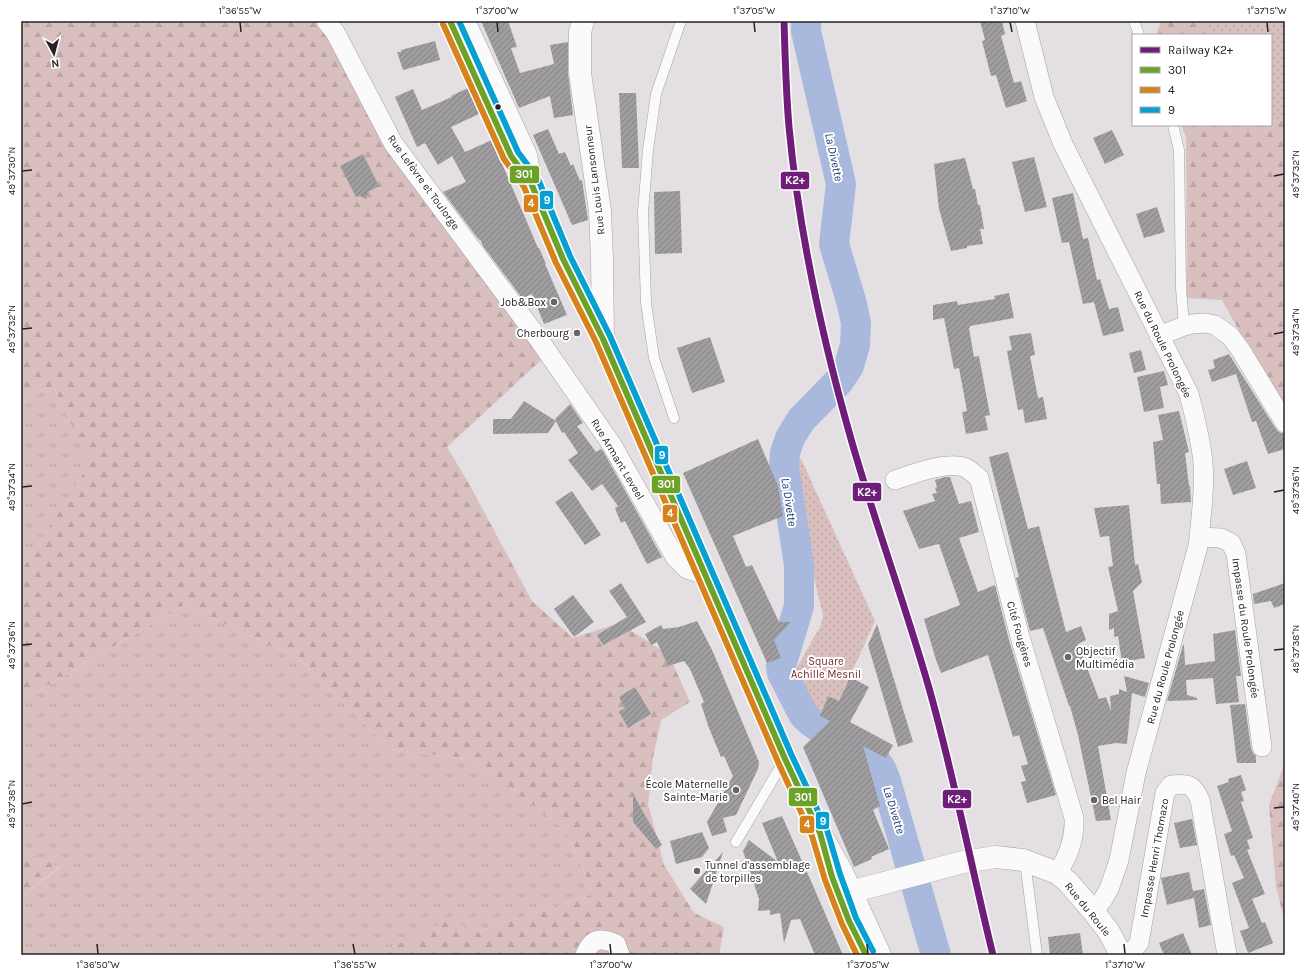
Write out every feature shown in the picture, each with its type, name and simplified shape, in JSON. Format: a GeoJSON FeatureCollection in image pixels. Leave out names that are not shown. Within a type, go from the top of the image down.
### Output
{"type":"FeatureCollection","features":[{"type":"Feature","properties":{"kind":"main road"},"geometry":{"type":"LineString","coordinates":[[450,21],[511,156],[531,183]]}},
{"type":"Feature","properties":{"kind":"main road"},"geometry":{"type":"LineString","coordinates":[[464,21],[526,155],[531,183],[563,259],[604,339],[705,575],[820,833],[832,877],[845,893],[880,955]]}},
{"type":"Feature","properties":{"kind":"main road","name":"Rue Louis Lansonneur"},"geometry":{"type":"LineString","coordinates":[[583,21],[580,32],[580,73],[600,211],[604,339]]}},
{"type":"Feature","properties":{"kind":"main road","name":"Rue du Roule"},"geometry":{"type":"LineString","coordinates":[[845,893],[963,862],[996,857],[1025,861],[1057,873],[1067,881],[1109,932],[1121,955]]}},
{"type":"Feature","properties":{"kind":"main road"},"geometry":{"type":"LineString","coordinates":[[845,893],[849,921],[866,955]]}},
{"type":"Feature","properties":{"kind":"street","name":"Rue Lefèvre et Toulorge"},"geometry":{"type":"LineString","coordinates":[[326,21],[335,32],[393,143],[536,334]]}},
{"type":"Feature","properties":{"kind":"street","name":"Rue du Roule Prolongée"},"geometry":{"type":"LineString","coordinates":[[1025,21],[1044,97],[1063,144],[1189,394],[1197,425],[1203,464],[1202,514],[1198,546],[1136,773],[1119,860],[1109,889],[1102,901],[1093,911]]}},
{"type":"Feature","properties":{"kind":"street"},"geometry":{"type":"LineString","coordinates":[[1160,336],[1184,326],[1205,323],[1215,325],[1230,336],[1240,348],[1285,423]]}},
{"type":"Feature","properties":{"kind":"street","name":"Rue Armant Leveel"},"geometry":{"type":"LineString","coordinates":[[536,334],[612,445],[675,557],[687,569],[705,575]]}},
{"type":"Feature","properties":{"kind":"street","name":"Cité Fougères"},"geometry":{"type":"LineString","coordinates":[[895,480],[948,466],[966,468],[979,478],[1020,637],[1074,818],[1074,832],[1071,843],[1064,863],[1057,873]]}},
{"type":"Feature","properties":{"kind":"street","name":"Impasse du Roule Prolongée"},"geometry":{"type":"LineString","coordinates":[[1199,537],[1221,538],[1230,543],[1236,554],[1262,747]]}},
{"type":"Feature","properties":{"kind":"street","name":"Impasse Henri Thomazo"},"geometry":{"type":"LineString","coordinates":[[1129,955],[1139,943],[1165,793],[1171,785],[1180,784],[1188,785],[1196,790],[1200,800],[1227,955]]}},
{"type":"Feature","properties":{"kind":"street"},"geometry":{"type":"LineString","coordinates":[[585,955],[591,943],[599,940],[607,940],[616,944],[620,955]]}},
{"type":"Feature","properties":{"kind":"lane"},"geometry":{"type":"LineString","coordinates":[[674,418],[654,358],[646,303],[643,212],[648,150],[656,94],[681,21]]}},
{"type":"Feature","properties":{"kind":"lane"},"geometry":{"type":"LineString","coordinates":[[1134,21],[1138,34]]}},
{"type":"Feature","properties":{"kind":"lane"},"geometry":{"type":"LineString","coordinates":[[1173,126],[1179,150],[1181,288],[1184,326]]}},
{"type":"Feature","properties":{"kind":"lane"},"geometry":{"type":"LineString","coordinates":[[736,842],[786,759]]}},
{"type":"Feature","properties":{"kind":"lane"},"geometry":{"type":"LineString","coordinates":[[1025,861],[1037,955]]}},
{"type":"Feature","properties":{"kind":"green space"},"geometry":{"type":"Polygon","coordinates":[[[21,21],[326,21],[393,143],[549,353],[447,447],[468,482],[532,601],[573,638],[619,623],[669,655],[690,702],[661,720],[653,758],[648,804],[664,865],[694,913],[724,927],[719,955],[376,955],[448,920],[479,931],[594,894],[566,830],[474,760],[390,749],[300,659],[184,605],[21,701],[21,571],[90,463],[54,388],[34,390],[21,406],[21,21]]]}},
{"type":"Feature","properties":{"kind":"green space"},"geometry":{"type":"Polygon","coordinates":[[[1161,21],[1285,21],[1285,415],[1222,300],[1187,298],[1186,137],[1181,126],[1272,126],[1272,34],[1156,34],[1161,21]]]}},
{"type":"Feature","properties":{"kind":"green space"},"geometry":{"type":"Polygon","coordinates":[[[1207,21],[1285,21],[1285,126],[1272,114],[1272,34],[1208,34],[1207,21]]]}},
{"type":"Feature","properties":{"kind":"green space"},"geometry":{"type":"Polygon","coordinates":[[[54,388],[91,463],[21,571],[21,406],[34,390],[54,388]]]}},
{"type":"Feature","properties":{"kind":"green space","name":"Square Achille Mesnil"},"geometry":{"type":"Polygon","coordinates":[[[793,448],[802,461],[875,621],[843,692],[842,702],[828,696],[822,711],[811,703],[803,694],[798,683],[796,669],[821,625],[823,616],[789,472],[793,448]]]}},
{"type":"Feature","properties":{"kind":"green space"},"geometry":{"type":"Polygon","coordinates":[[[184,605],[300,659],[390,749],[474,760],[566,830],[594,894],[479,931],[471,955],[21,955],[21,897],[59,868],[26,852],[21,853],[21,701],[184,605]]]}},
{"type":"Feature","properties":{"kind":"green space"},"geometry":{"type":"Polygon","coordinates":[[[1285,763],[1285,924],[1276,886],[1269,805],[1285,763]]]}},
{"type":"Feature","properties":{"kind":"green space"},"geometry":{"type":"Polygon","coordinates":[[[26,852],[59,867],[21,897],[21,853],[26,852]]]}},
{"type":"Feature","properties":{"kind":"building"},"geometry":{"type":"Polygon","coordinates":[[[481,21],[508,21],[517,47],[511,48],[520,73],[554,64],[550,45],[568,42],[568,73],[573,115],[554,118],[550,96],[519,108],[481,21]]]}},
{"type":"Feature","properties":{"kind":"building"},"geometry":{"type":"Polygon","coordinates":[[[980,21],[1002,21],[1005,34],[1001,36],[1014,83],[1021,81],[1027,101],[1006,108],[996,75],[991,76],[982,41],[985,40],[980,21]]]}},
{"type":"Feature","properties":{"kind":"building"},"geometry":{"type":"Polygon","coordinates":[[[435,41],[440,60],[403,70],[397,52],[435,41]]]}},
{"type":"Feature","properties":{"kind":"building"},"geometry":{"type":"Polygon","coordinates":[[[470,87],[481,113],[451,127],[465,152],[492,140],[567,315],[544,324],[532,294],[522,298],[483,246],[480,239],[479,240],[443,192],[466,182],[452,156],[438,165],[425,143],[417,147],[395,97],[413,89],[422,110],[452,97],[451,96],[470,87]]]}},
{"type":"Feature","properties":{"kind":"building"},"geometry":{"type":"Polygon","coordinates":[[[619,93],[636,93],[639,168],[622,168],[619,93]]]}},
{"type":"Feature","properties":{"kind":"building"},"geometry":{"type":"Polygon","coordinates":[[[548,129],[559,154],[565,152],[571,166],[573,164],[580,181],[582,180],[588,220],[572,225],[533,135],[548,129]]]}},
{"type":"Feature","properties":{"kind":"building"},"geometry":{"type":"Polygon","coordinates":[[[1112,130],[1124,155],[1105,164],[1093,138],[1112,130]]]}},
{"type":"Feature","properties":{"kind":"building"},"geometry":{"type":"Polygon","coordinates":[[[363,154],[379,186],[368,192],[366,199],[360,196],[356,197],[340,166],[363,154]]]}},
{"type":"Feature","properties":{"kind":"building"},"geometry":{"type":"Polygon","coordinates":[[[1034,157],[1047,207],[1025,212],[1012,162],[1034,157]]]}},
{"type":"Feature","properties":{"kind":"building"},"geometry":{"type":"Polygon","coordinates":[[[965,158],[973,189],[975,189],[978,205],[980,205],[984,229],[980,229],[983,244],[967,246],[967,248],[951,251],[939,209],[934,164],[965,158]]]}},
{"type":"Feature","properties":{"kind":"building"},"geometry":{"type":"Polygon","coordinates":[[[680,191],[682,253],[655,254],[654,192],[680,191]]]}},
{"type":"Feature","properties":{"kind":"building"},"geometry":{"type":"Polygon","coordinates":[[[1073,193],[1083,239],[1088,238],[1097,280],[1100,279],[1109,309],[1118,307],[1124,331],[1103,336],[1094,302],[1083,304],[1069,242],[1062,243],[1052,198],[1073,193]]]}},
{"type":"Feature","properties":{"kind":"building"},"geometry":{"type":"Polygon","coordinates":[[[1157,207],[1165,232],[1144,238],[1136,214],[1157,207]]]}},
{"type":"Feature","properties":{"kind":"building"},"geometry":{"type":"Polygon","coordinates":[[[1009,293],[1014,318],[970,326],[969,328],[974,357],[979,356],[990,415],[985,416],[988,430],[966,434],[962,412],[967,411],[959,368],[954,369],[944,318],[933,320],[933,305],[957,301],[958,305],[995,299],[994,296],[1009,293]]]}},
{"type":"Feature","properties":{"kind":"building"},"geometry":{"type":"Polygon","coordinates":[[[1031,333],[1035,355],[1030,356],[1038,398],[1043,397],[1047,419],[1025,423],[1023,409],[1018,410],[1007,351],[1012,350],[1009,336],[1031,333]]]}},
{"type":"Feature","properties":{"kind":"building"},"geometry":{"type":"Polygon","coordinates":[[[710,337],[725,382],[692,393],[677,348],[710,337]]]}},
{"type":"Feature","properties":{"kind":"building"},"geometry":{"type":"Polygon","coordinates":[[[1141,350],[1146,370],[1134,373],[1129,353],[1141,350]]]}},
{"type":"Feature","properties":{"kind":"building"},"geometry":{"type":"Polygon","coordinates":[[[1229,354],[1276,429],[1285,434],[1285,449],[1268,454],[1256,421],[1252,422],[1236,374],[1212,382],[1208,370],[1215,368],[1213,360],[1229,354]]]}},
{"type":"Feature","properties":{"kind":"building"},"geometry":{"type":"Polygon","coordinates":[[[1164,371],[1168,385],[1160,387],[1164,408],[1144,412],[1137,377],[1164,371]]]}},
{"type":"Feature","properties":{"kind":"building"},"geometry":{"type":"Polygon","coordinates":[[[524,401],[556,421],[548,433],[493,434],[493,419],[511,419],[524,401]]]}},
{"type":"Feature","properties":{"kind":"building"},"geometry":{"type":"Polygon","coordinates":[[[570,404],[583,423],[577,426],[596,452],[601,449],[603,451],[662,557],[647,564],[625,521],[621,523],[615,508],[618,506],[602,484],[592,491],[568,460],[578,453],[564,432],[562,433],[555,419],[570,404]]]}},
{"type":"Feature","properties":{"kind":"building"},"geometry":{"type":"Polygon","coordinates":[[[1179,411],[1189,452],[1185,453],[1191,502],[1161,504],[1160,484],[1157,484],[1153,442],[1163,440],[1158,415],[1179,411]]]}},
{"type":"Feature","properties":{"kind":"building"},"geometry":{"type":"Polygon","coordinates":[[[758,439],[778,486],[783,516],[733,536],[746,567],[752,565],[779,622],[791,622],[774,640],[781,658],[767,663],[683,473],[758,439]]]}},
{"type":"Feature","properties":{"kind":"building"},"geometry":{"type":"Polygon","coordinates":[[[1008,452],[1028,529],[1039,526],[1066,632],[1081,626],[1086,640],[1078,644],[1099,699],[1106,697],[1111,711],[1110,696],[1119,694],[1119,689],[1127,692],[1124,676],[1149,683],[1145,697],[1132,693],[1127,744],[1116,743],[1098,746],[1111,820],[1096,821],[1078,735],[1070,706],[1043,628],[1030,631],[1016,578],[1019,577],[989,457],[1008,452]]]}},
{"type":"Feature","properties":{"kind":"building"},"geometry":{"type":"Polygon","coordinates":[[[1247,461],[1256,488],[1233,495],[1224,469],[1247,461]]]}},
{"type":"Feature","properties":{"kind":"building"},"geometry":{"type":"Polygon","coordinates":[[[950,477],[959,504],[971,501],[979,532],[959,538],[978,592],[995,585],[1009,640],[1056,795],[1027,803],[1021,782],[1026,781],[1021,766],[1028,764],[1019,735],[1013,737],[988,655],[941,673],[936,660],[924,619],[960,605],[939,544],[919,549],[903,511],[935,501],[932,494],[937,493],[935,488],[937,487],[935,480],[950,477]]]}},
{"type":"Feature","properties":{"kind":"building"},"geometry":{"type":"Polygon","coordinates":[[[572,491],[601,535],[585,545],[555,502],[572,491]]]}},
{"type":"Feature","properties":{"kind":"building"},"geometry":{"type":"Polygon","coordinates":[[[1129,505],[1135,565],[1138,564],[1142,582],[1133,591],[1145,658],[1122,662],[1118,636],[1114,637],[1114,628],[1109,630],[1109,614],[1118,611],[1108,567],[1113,566],[1109,536],[1100,537],[1094,508],[1129,505]]]}},
{"type":"Feature","properties":{"kind":"building"},"geometry":{"type":"Polygon","coordinates":[[[621,583],[646,622],[603,645],[597,635],[627,617],[609,591],[621,583]]]}},
{"type":"Feature","properties":{"kind":"building"},"geometry":{"type":"Polygon","coordinates":[[[1285,583],[1285,604],[1274,608],[1271,601],[1254,604],[1253,594],[1285,583]]]}},
{"type":"Feature","properties":{"kind":"building"},"geometry":{"type":"Polygon","coordinates":[[[573,595],[594,622],[574,637],[554,609],[573,595]]]}},
{"type":"Feature","properties":{"kind":"building"},"geometry":{"type":"Polygon","coordinates":[[[697,621],[713,652],[759,762],[758,769],[736,815],[723,818],[727,832],[712,836],[707,822],[733,776],[724,756],[721,757],[709,728],[701,704],[704,702],[690,669],[684,661],[668,666],[657,642],[651,645],[645,634],[661,625],[663,629],[679,627],[697,621]]]}},
{"type":"Feature","properties":{"kind":"building"},"geometry":{"type":"Polygon","coordinates":[[[877,624],[913,742],[898,747],[868,645],[877,624]]]}},
{"type":"Feature","properties":{"kind":"building"},"geometry":{"type":"Polygon","coordinates":[[[1235,630],[1241,676],[1236,676],[1239,702],[1216,704],[1213,678],[1186,680],[1187,695],[1197,698],[1197,700],[1167,701],[1183,645],[1185,665],[1215,661],[1213,634],[1235,630]]]}},
{"type":"Feature","properties":{"kind":"building"},"geometry":{"type":"Polygon","coordinates":[[[850,677],[869,687],[850,722],[893,745],[886,758],[863,746],[880,806],[873,810],[889,849],[854,867],[803,747],[830,721],[820,716],[828,696],[839,701],[850,677]]]}},
{"type":"Feature","properties":{"kind":"building"},"geometry":{"type":"Polygon","coordinates":[[[635,687],[651,714],[628,728],[619,712],[625,708],[619,697],[635,687]]]}},
{"type":"Feature","properties":{"kind":"building"},"geometry":{"type":"Polygon","coordinates":[[[1245,704],[1251,748],[1256,756],[1256,763],[1237,763],[1230,705],[1245,704]]]}},
{"type":"Feature","properties":{"kind":"building"},"geometry":{"type":"Polygon","coordinates":[[[1241,775],[1246,790],[1241,792],[1244,801],[1241,802],[1253,838],[1247,840],[1250,849],[1247,850],[1265,894],[1252,899],[1262,923],[1265,922],[1273,943],[1248,953],[1240,931],[1249,928],[1232,883],[1244,878],[1234,855],[1231,856],[1224,834],[1232,831],[1217,786],[1229,782],[1228,779],[1241,775]]]}},
{"type":"Feature","properties":{"kind":"building"},"geometry":{"type":"Polygon","coordinates":[[[633,794],[662,845],[656,849],[633,822],[633,794]]]}},
{"type":"Feature","properties":{"kind":"building"},"geometry":{"type":"Polygon","coordinates":[[[782,816],[843,955],[815,955],[800,919],[791,920],[784,943],[780,913],[770,915],[770,910],[758,911],[759,899],[743,851],[749,840],[778,862],[762,823],[782,816]]]}},
{"type":"Feature","properties":{"kind":"building"},"geometry":{"type":"Polygon","coordinates":[[[1192,819],[1197,845],[1180,848],[1174,823],[1192,819]]]}},
{"type":"Feature","properties":{"kind":"building"},"geometry":{"type":"Polygon","coordinates":[[[702,832],[709,848],[702,857],[676,864],[670,841],[702,832]]]}},
{"type":"Feature","properties":{"kind":"building"},"geometry":{"type":"Polygon","coordinates":[[[723,852],[712,886],[706,904],[690,889],[723,852]]]}},
{"type":"Feature","properties":{"kind":"building"},"geometry":{"type":"Polygon","coordinates":[[[1189,872],[1193,891],[1204,889],[1211,925],[1199,928],[1194,898],[1167,905],[1161,878],[1189,872]]]}},
{"type":"Feature","properties":{"kind":"building"},"geometry":{"type":"Polygon","coordinates":[[[1080,933],[1083,955],[1050,955],[1048,937],[1080,933]]]}},
{"type":"Feature","properties":{"kind":"building"},"geometry":{"type":"Polygon","coordinates":[[[1183,933],[1192,955],[1164,955],[1159,943],[1183,933]]]}},
{"type":"Feature","properties":{"kind":"waterway","name":"La Divette"},"geometry":{"type":"LineString","coordinates":[[806,21],[806,31],[841,184],[834,244],[852,304],[856,323],[855,345],[849,366],[839,381],[801,420],[790,438],[785,453],[784,467],[799,565],[799,606],[781,666],[782,673],[803,714],[821,729],[864,752],[880,767],[885,778],[936,955]]}},
{"type":"Feature","properties":{"kind":"rail line","name":"K2+"},"geometry":{"type":"LineString","coordinates":[[784,21],[787,101],[793,167],[805,245],[821,323],[851,439],[920,657],[938,721],[993,955]]}},
{"type":"Feature","properties":{"kind":"transit line","name":"301"},"geometry":{"type":"LineString","coordinates":[[450,21],[511,156],[531,183],[563,259],[603,339],[785,759],[820,833],[832,877],[849,921],[866,955]]}},
{"type":"Feature","properties":{"kind":"transit line","name":"9"},"geometry":{"type":"LineString","coordinates":[[459,21],[518,152],[538,179],[570,256],[610,336],[792,756],[827,830],[840,874],[856,918],[873,951]]}},
{"type":"Feature","properties":{"kind":"transit line","name":"4"},"geometry":{"type":"LineString","coordinates":[[443,24],[504,159],[524,187],[556,263],[596,342],[778,762],[812,836],[825,880],[842,924],[857,955]]}},
{"type":"Feature","properties":{"kind":"place","name":"Job&Box"},"geometry":{"type":"Point","coordinates":[554,302]}},
{"type":"Feature","properties":{"kind":"place","name":"Cherbourg"},"geometry":{"type":"Point","coordinates":[577,333]}},
{"type":"Feature","properties":{"kind":"place","name":"Objectif Multimédia"},"geometry":{"type":"Point","coordinates":[1068,657]}},
{"type":"Feature","properties":{"kind":"place","name":"École Maternelle Sainte-Marie"},"geometry":{"type":"Point","coordinates":[736,790]}},
{"type":"Feature","properties":{"kind":"place","name":"Bel Hair"},"geometry":{"type":"Point","coordinates":[1094,800]}},
{"type":"Feature","properties":{"kind":"place","name":"Tunnel d'assemblage de torpilles"},"geometry":{"type":"Point","coordinates":[697,871]}}]}
